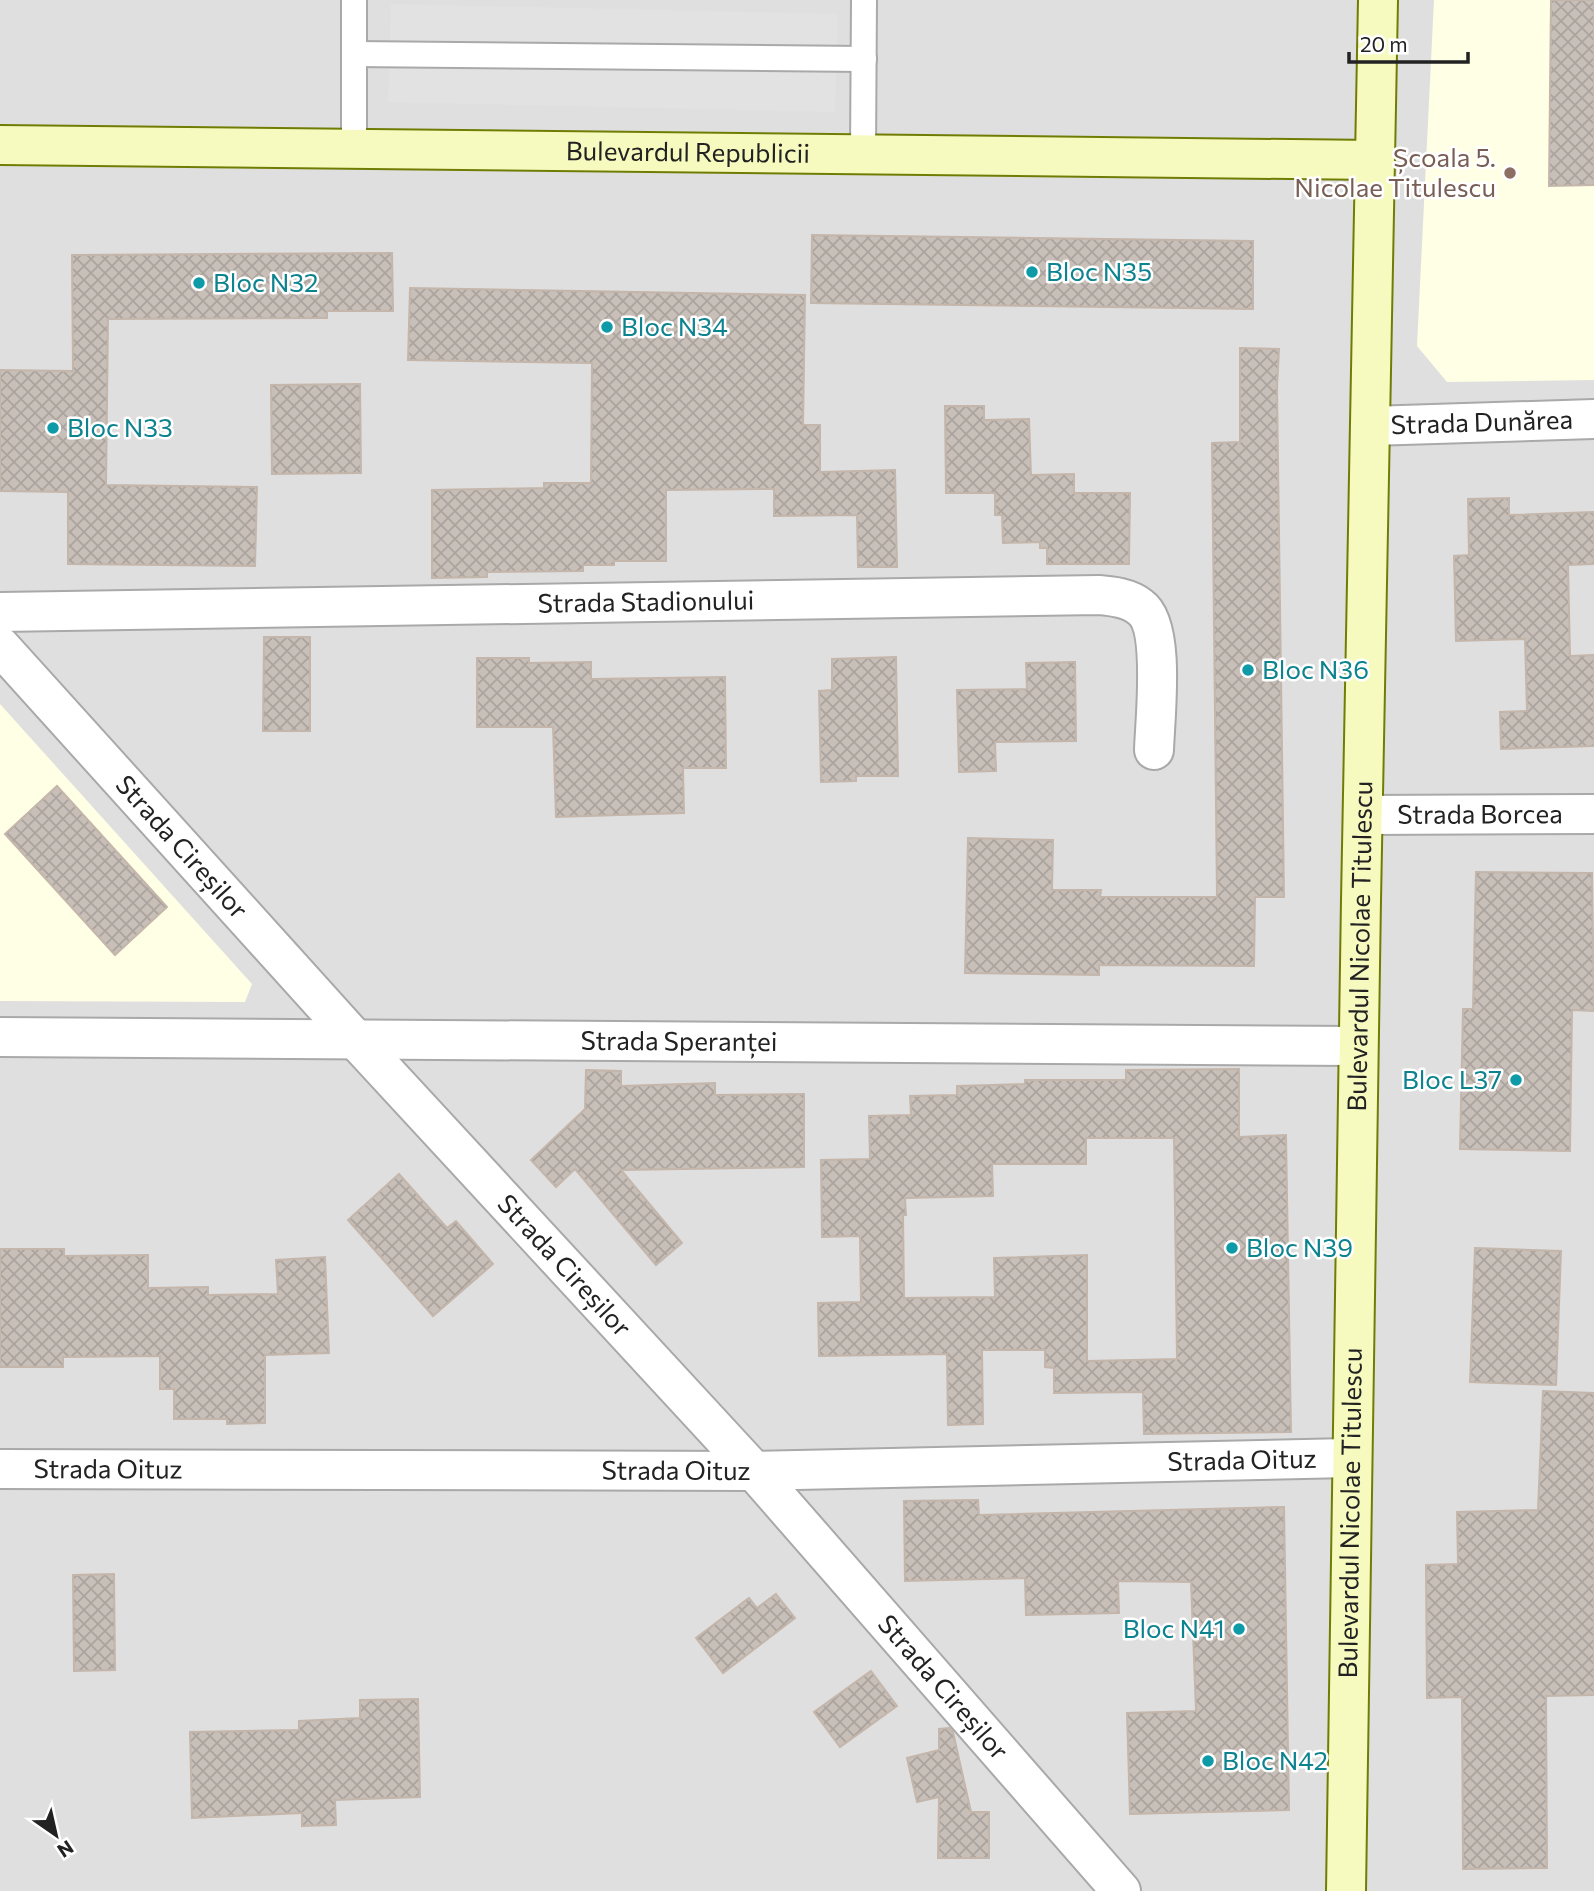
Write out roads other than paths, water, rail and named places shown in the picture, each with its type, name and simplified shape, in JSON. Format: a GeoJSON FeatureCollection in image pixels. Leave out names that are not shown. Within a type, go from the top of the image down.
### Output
{"type":"FeatureCollection","features":[{"type":"Feature","properties":{"kind":"main road","name":"Bulevardul Nicolae Titulescu"},"geometry":{"type":"LineString","coordinates":[[1346,1891],[1349,1458],[1364,815],[1377,0]]}},
{"type":"Feature","properties":{"kind":"main road","name":"Bulevardul Republicii"},"geometry":{"type":"LineString","coordinates":[[0,145],[1375,159]]}},
{"type":"Feature","properties":{"kind":"street","name":"Strada Dunărea"},"geometry":{"type":"LineString","coordinates":[[1370,426],[1594,419]]}},
{"type":"Feature","properties":{"kind":"street","name":"Strada Stadionului"},"geometry":{"type":"LineString","coordinates":[[0,612],[1099,595],[1118,597],[1141,607],[1153,622],[1157,646],[1154,750]]}},
{"type":"Feature","properties":{"kind":"street","name":"Strada Cireșilor"},"geometry":{"type":"LineString","coordinates":[[0,646],[355,1040],[754,1471],[1121,1891]]}},
{"type":"Feature","properties":{"kind":"street","name":"Strada Borcea"},"geometry":{"type":"LineString","coordinates":[[1364,815],[1594,814]]}},
{"type":"Feature","properties":{"kind":"street","name":"Strada Speranței"},"geometry":{"type":"LineString","coordinates":[[0,1037],[1357,1046]]}},
{"type":"Feature","properties":{"kind":"street","name":"Strada Oituz"},"geometry":{"type":"LineString","coordinates":[[0,1469],[754,1471],[1349,1458]]}},
{"type":"Feature","properties":{"kind":"lane"},"geometry":{"type":"LineString","coordinates":[[354,0],[354,149]]}},
{"type":"Feature","properties":{"kind":"lane"},"geometry":{"type":"LineString","coordinates":[[863,153],[864,0]]}},
{"type":"Feature","properties":{"kind":"lane"},"geometry":{"type":"LineString","coordinates":[[354,54],[864,59]]}},
{"type":"Feature","properties":{"kind":"place","name":"Școala 5. Nicolae Titulescu"},"geometry":{"type":"Point","coordinates":[1510,173]}},
{"type":"Feature","properties":{"kind":"place","name":"Bloc N35"},"geometry":{"type":"Point","coordinates":[1032,272]}},
{"type":"Feature","properties":{"kind":"place","name":"Bloc N32"},"geometry":{"type":"Point","coordinates":[199,283]}},
{"type":"Feature","properties":{"kind":"place","name":"Bloc N34"},"geometry":{"type":"Point","coordinates":[607,327]}},
{"type":"Feature","properties":{"kind":"place","name":"Bloc N33"},"geometry":{"type":"Point","coordinates":[53,428]}},
{"type":"Feature","properties":{"kind":"place","name":"Bloc N36"},"geometry":{"type":"Point","coordinates":[1248,670]}},
{"type":"Feature","properties":{"kind":"place","name":"Bloc L37"},"geometry":{"type":"Point","coordinates":[1516,1080]}},
{"type":"Feature","properties":{"kind":"place","name":"Bloc N39"},"geometry":{"type":"Point","coordinates":[1232,1248]}},
{"type":"Feature","properties":{"kind":"place","name":"Bloc N41"},"geometry":{"type":"Point","coordinates":[1239,1629]}},
{"type":"Feature","properties":{"kind":"place","name":"Bloc N42"},"geometry":{"type":"Point","coordinates":[1208,1761]}}]}
